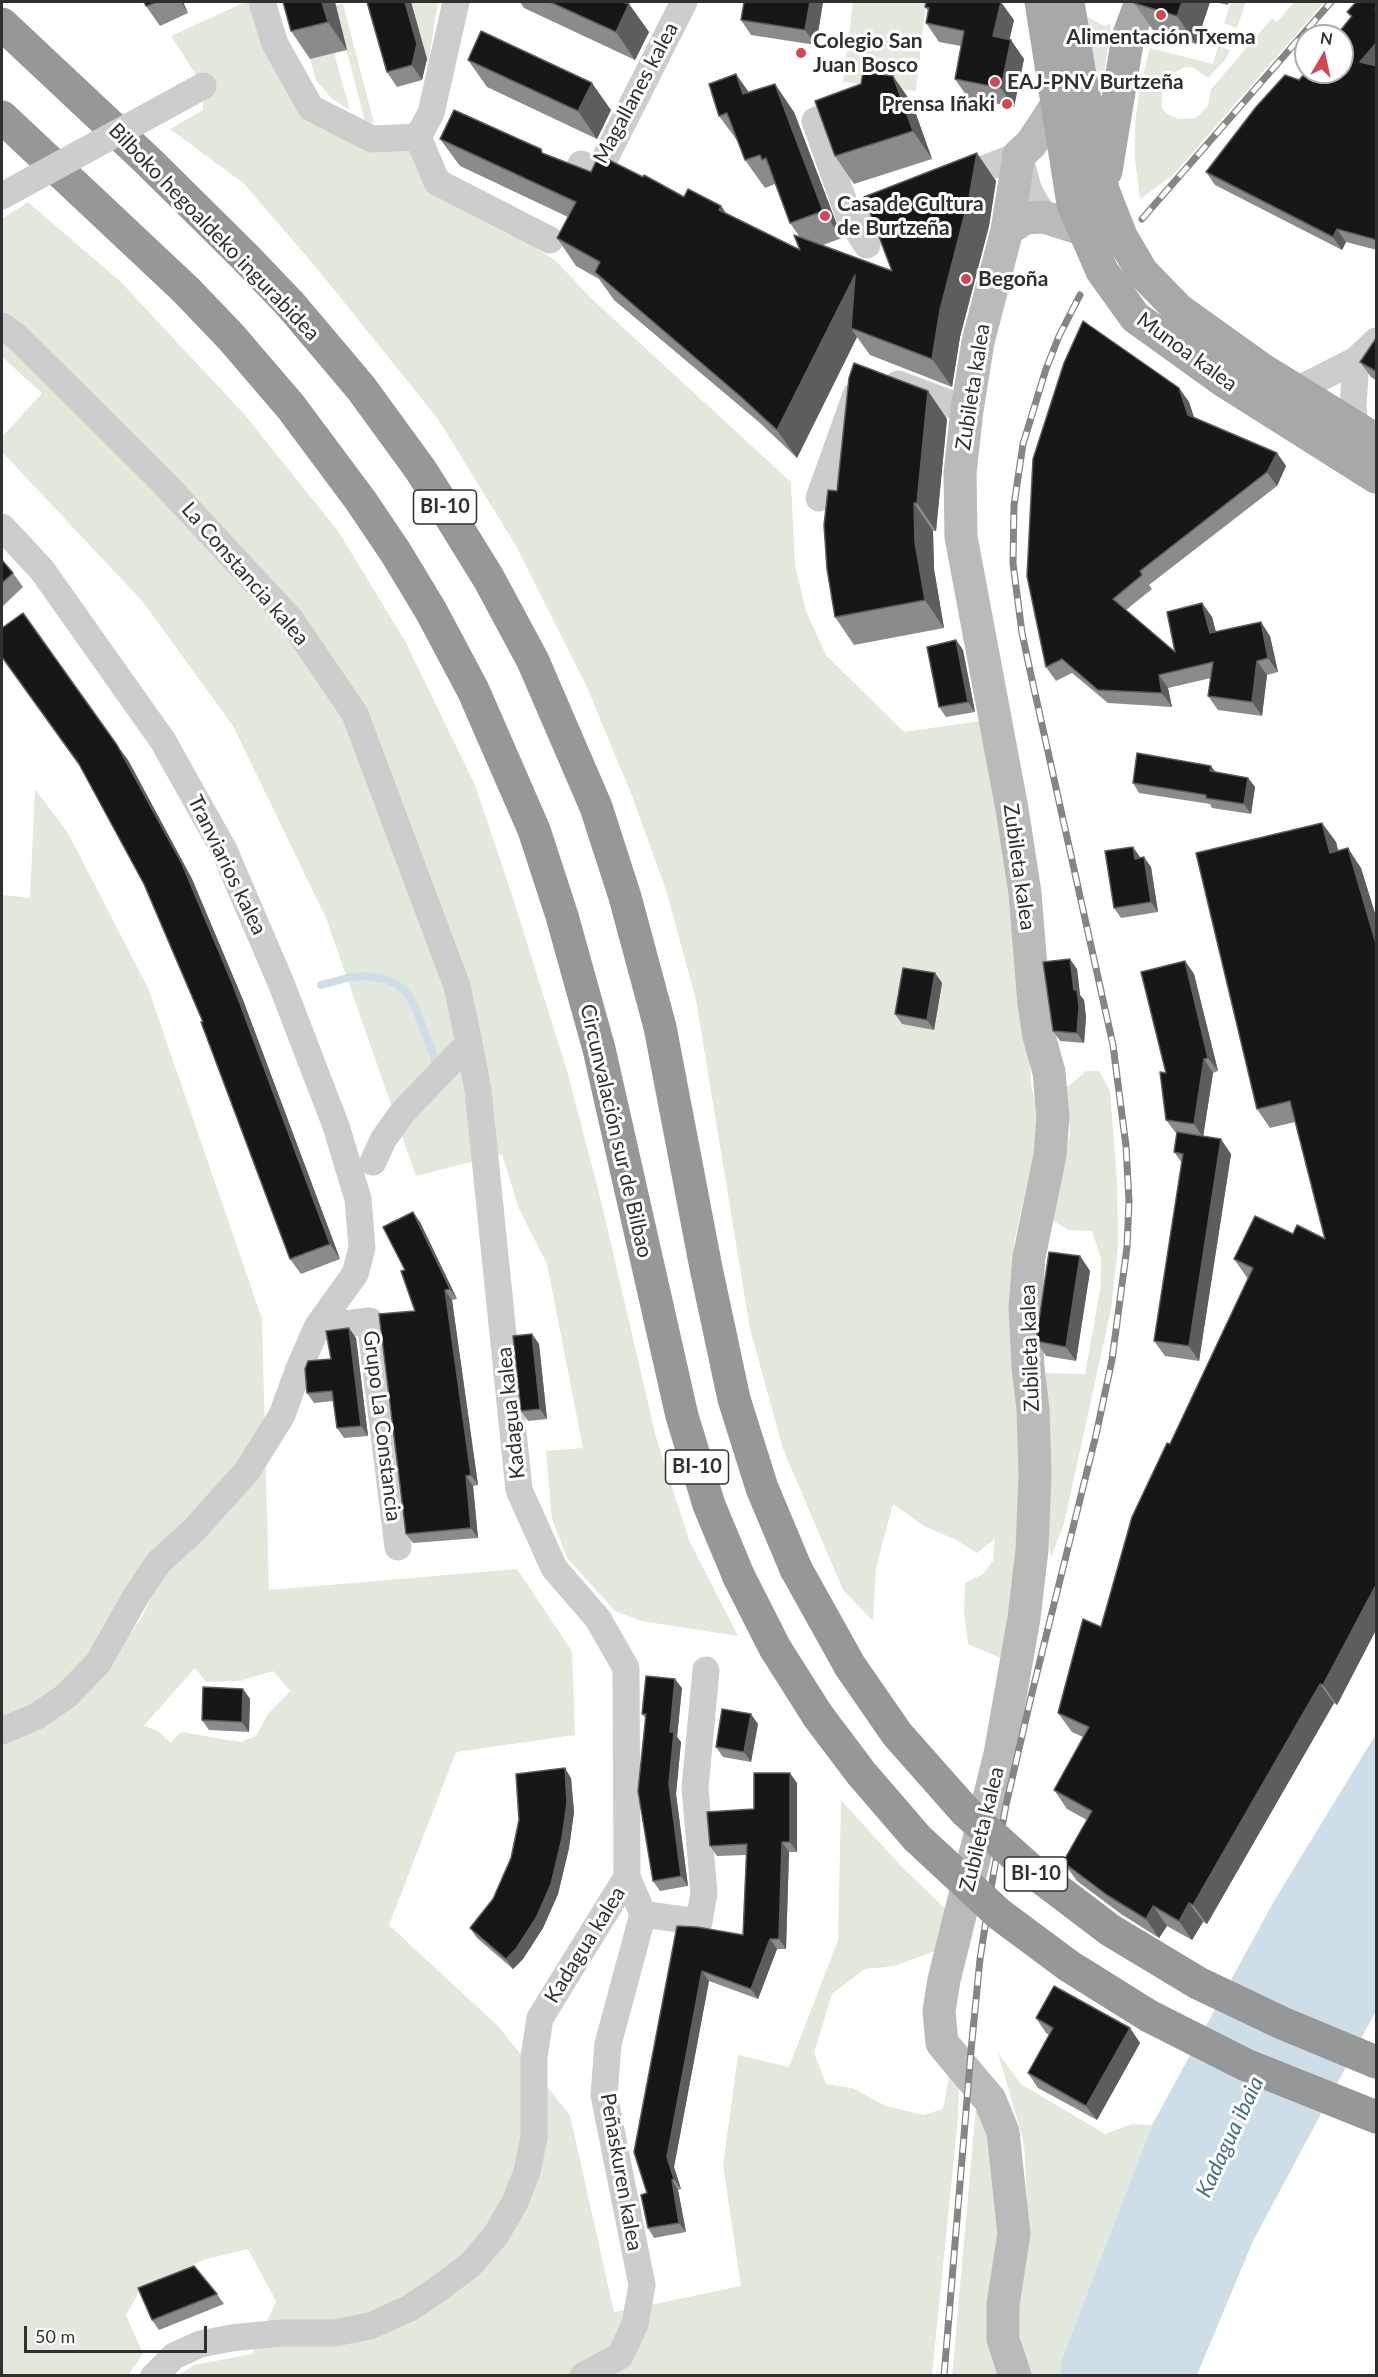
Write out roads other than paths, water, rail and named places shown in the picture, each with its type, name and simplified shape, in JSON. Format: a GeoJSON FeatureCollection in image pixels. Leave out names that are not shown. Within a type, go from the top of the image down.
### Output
{"type":"FeatureCollection","features":[{"type":"Feature","properties":{"kind":"highway","name":"Bilboko hegoaldeko ingurabidea"},"geometry":{"type":"LineString","coordinates":[[2,24],[148,161],[290,304],[381,414],[452,519],[489,579],[533,661],[596,807],[626,897],[647,975],[678,1117],[706,1268],[734,1399],[762,1488],[796,1569],[850,1666],[897,1734],[966,1812],[1031,1870],[1110,1930],[1198,1983],[1282,2023],[1377,2062]]}},
{"type":"Feature","properties":{"kind":"highway","name":"Circunvalación sur de Bilbao"},"geometry":{"type":"LineString","coordinates":[[2,117],[186,290],[231,337],[319,442],[396,553],[473,690],[534,830],[562,916],[599,1049],[682,1416],[709,1505],[739,1577],[765,1628],[818,1716],[861,1773],[917,1838],[999,1914],[1069,1966],[1149,2016],[1246,2065],[1377,2117]]}},
{"type":"Feature","properties":{"kind":"main road","name":"Munoa kalea"},"geometry":{"type":"LineString","coordinates":[[1041,2],[1073,204],[1102,271],[1134,317],[1224,381],[1357,440]]}},
{"type":"Feature","properties":{"kind":"main road","name":"Munoa kalea"},"geometry":{"type":"LineString","coordinates":[[1068,2],[1103,190],[1120,236],[1142,272],[1179,310],[1260,368],[1297,390],[1357,440]]}},
{"type":"Feature","properties":{"kind":"main road"},"geometry":{"type":"LineString","coordinates":[[1103,190],[1128,37],[1141,2]]}},
{"type":"Feature","properties":{"kind":"main road"},"geometry":{"type":"LineString","coordinates":[[1357,440],[1377,477]]}},
{"type":"Feature","properties":{"kind":"street"},"geometry":{"type":"LineString","coordinates":[[262,2],[275,44],[311,108],[372,139],[418,137]]}},
{"type":"Feature","properties":{"kind":"street"},"geometry":{"type":"LineString","coordinates":[[418,137],[431,113],[456,2]]}},
{"type":"Feature","properties":{"kind":"street","name":"Magallanes kalea"},"geometry":{"type":"LineString","coordinates":[[581,164],[598,172],[684,2]]}},
{"type":"Feature","properties":{"kind":"street"},"geometry":{"type":"LineString","coordinates":[[2,196],[203,86]]}},
{"type":"Feature","properties":{"kind":"street"},"geometry":{"type":"LineString","coordinates":[[853,103],[815,121],[850,219],[867,245]]}},
{"type":"Feature","properties":{"kind":"street"},"geometry":{"type":"LineString","coordinates":[[850,219],[1019,156],[1031,144],[1056,106]]}},
{"type":"Feature","properties":{"kind":"street"},"geometry":{"type":"LineString","coordinates":[[418,137],[437,182],[550,240]]}},
{"type":"Feature","properties":{"kind":"street"},"geometry":{"type":"LineString","coordinates":[[1019,156],[1029,191],[1044,217]]}},
{"type":"Feature","properties":{"kind":"street","name":"Zubileta kalea"},"geometry":{"type":"LineString","coordinates":[[1015,2376],[1003,2339],[1003,2304],[1014,2234],[1003,2132],[990,2100],[942,2043],[939,2011],[944,1980],[1000,1754],[1024,1618],[1032,1550],[1035,1474],[1033,1408],[1025,1308],[1029,1257],[1050,1155],[1053,1117],[1049,1072],[1039,1036],[1035,1004],[1026,893],[961,537],[960,473],[967,410],[978,342],[1007,230],[1019,156]]}},
{"type":"Feature","properties":{"kind":"street"},"geometry":{"type":"LineString","coordinates":[[1007,230],[1025,218],[1044,217],[1082,229]]}},
{"type":"Feature","properties":{"kind":"street","name":"La Constancia kalea"},"geometry":{"type":"LineString","coordinates":[[2,326],[16,337],[162,481],[291,620],[355,714],[457,986],[469,1043]]}},
{"type":"Feature","properties":{"kind":"street"},"geometry":{"type":"LineString","coordinates":[[1297,390],[1356,360],[1377,341]]}},
{"type":"Feature","properties":{"kind":"street"},"geometry":{"type":"LineString","coordinates":[[1356,360],[1353,407],[1357,440]]}},
{"type":"Feature","properties":{"kind":"street"},"geometry":{"type":"LineString","coordinates":[[819,498],[870,372],[967,410]]}},
{"type":"Feature","properties":{"kind":"street","name":"Tranviarios kalea"},"geometry":{"type":"LineString","coordinates":[[2,527],[42,570],[163,741],[224,850],[281,983],[336,1126],[358,1199],[362,1248],[355,1274],[317,1327]]}},
{"type":"Feature","properties":{"kind":"street"},"geometry":{"type":"LineString","coordinates":[[373,1162],[383,1140],[402,1113],[469,1043]]}},
{"type":"Feature","properties":{"kind":"street","name":"Kadagua kalea"},"geometry":{"type":"LineString","coordinates":[[154,2376],[174,2356],[200,2344],[281,2332],[334,2334],[370,2326],[410,2308],[470,2265],[496,2235],[515,2202],[527,2172],[534,2137],[534,2056],[540,2018],[627,1877],[626,1668],[598,1619],[554,1568],[519,1490],[478,1090],[469,1043]]}},
{"type":"Feature","properties":{"kind":"street","name":"Grupo La Constancia"},"geometry":{"type":"LineString","coordinates":[[317,1327],[370,1321],[398,1547]]}},
{"type":"Feature","properties":{"kind":"street"},"geometry":{"type":"LineString","coordinates":[[2,1731],[38,1716],[66,1696],[98,1663],[136,1596],[158,1563],[194,1530],[248,1472],[282,1415],[317,1327]]}},
{"type":"Feature","properties":{"kind":"street"},"geometry":{"type":"LineString","coordinates":[[627,1877],[643,1914],[699,1922],[704,1893],[695,1788],[706,1670]]}},
{"type":"Feature","properties":{"kind":"street","name":"Peñaskuren kalea"},"geometry":{"type":"LineString","coordinates":[[583,2376],[620,2356],[635,2324],[642,2285],[604,2095],[608,2044],[643,1914]]}},
{"type":"Feature","properties":{"kind":"water","name":"Kadagua ibaia"},"geometry":{"type":"Polygon","coordinates":[[[1376,1734],[1376,2011],[1253,2241],[1197,2375],[1060,2376],[1061,2361],[1152,2125],[1274,1901],[1376,1734]]]}},
{"type":"Feature","properties":{"kind":"waterway"},"geometry":{"type":"LineString","coordinates":[[321,985],[364,976],[395,983],[407,993],[415,1007],[436,1062]]}},
{"type":"Feature","properties":{"kind":"railway"},"geometry":{"type":"LineString","coordinates":[[1142,219],[1331,2]]}},
{"type":"Feature","properties":{"kind":"railway"},"geometry":{"type":"LineString","coordinates":[[944,2376],[971,2051],[980,1959],[991,1888],[1006,1805],[1096,1435],[1112,1360],[1127,1247],[1129,1201],[1126,1146],[1113,1045],[1022,633],[1013,563],[1014,505],[1023,444],[1046,369],[1059,336],[1080,295]]}},
{"type":"Feature","properties":{"kind":"place","name":"Alimentación Txema"},"geometry":{"type":"Point","coordinates":[1161,15]}},
{"type":"Feature","properties":{"kind":"place","name":"Colegio San Juan Bosco"},"geometry":{"type":"Point","coordinates":[801,53]}},
{"type":"Feature","properties":{"kind":"place","name":"EAJ-PNV Burtzeña"},"geometry":{"type":"Point","coordinates":[995,82]}},
{"type":"Feature","properties":{"kind":"place","name":"Prensa Iñaki"},"geometry":{"type":"Point","coordinates":[1007,104]}},
{"type":"Feature","properties":{"kind":"place","name":"Casa de Cultura de Burtzeña"},"geometry":{"type":"Point","coordinates":[825,216]}},
{"type":"Feature","properties":{"kind":"place","name":"Begoña"},"geometry":{"type":"Point","coordinates":[966,279]}}]}
